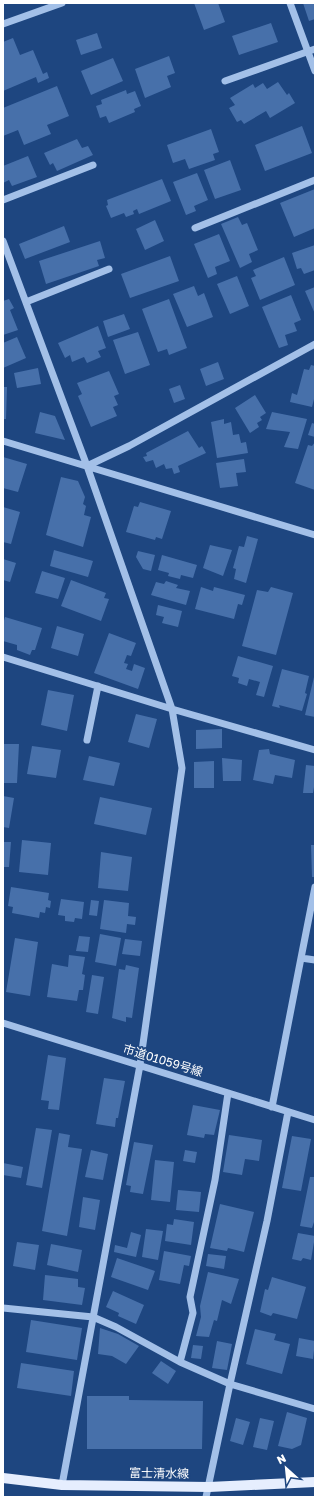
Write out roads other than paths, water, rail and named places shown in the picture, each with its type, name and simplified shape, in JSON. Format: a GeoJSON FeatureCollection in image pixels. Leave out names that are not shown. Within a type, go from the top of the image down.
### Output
{"type":"FeatureCollection","features":[{"type":"Feature","properties":{"kind":"main road","name":"富士清水線"},"geometry":{"type":"LineString","coordinates":[[3,1478],[62,1485],[207,1492],[315,1482]]}},
{"type":"Feature","properties":{"kind":"street"},"geometry":{"type":"LineString","coordinates":[[3,24],[62,3]]}},
{"type":"Feature","properties":{"kind":"street"},"geometry":{"type":"LineString","coordinates":[[290,3],[312,51],[315,70]]}},
{"type":"Feature","properties":{"kind":"street"},"geometry":{"type":"LineString","coordinates":[[226,81],[312,51]]}},
{"type":"Feature","properties":{"kind":"street"},"geometry":{"type":"LineString","coordinates":[[3,200],[93,166]]}},
{"type":"Feature","properties":{"kind":"street"},"geometry":{"type":"LineString","coordinates":[[195,228],[315,180]]}},
{"type":"Feature","properties":{"kind":"street"},"geometry":{"type":"LineString","coordinates":[[3,241],[87,466],[172,708],[182,768],[140,1065],[62,1485]]}},
{"type":"Feature","properties":{"kind":"street"},"geometry":{"type":"LineString","coordinates":[[26,302],[109,269]]}},
{"type":"Feature","properties":{"kind":"street"},"geometry":{"type":"LineString","coordinates":[[87,466],[129,446],[315,344]]}},
{"type":"Feature","properties":{"kind":"street"},"geometry":{"type":"LineString","coordinates":[[3,441],[315,534]]}},
{"type":"Feature","properties":{"kind":"street"},"geometry":{"type":"LineString","coordinates":[[3,657],[315,750]]}},
{"type":"Feature","properties":{"kind":"street"},"geometry":{"type":"LineString","coordinates":[[87,740],[98,686]]}},
{"type":"Feature","properties":{"kind":"street"},"geometry":{"type":"LineString","coordinates":[[272,1107],[315,887]]}},
{"type":"Feature","properties":{"kind":"street"},"geometry":{"type":"LineString","coordinates":[[301,958],[315,960]]}},
{"type":"Feature","properties":{"kind":"street","name":"市道01059号線"},"geometry":{"type":"LineString","coordinates":[[3,1023],[315,1120]]}},
{"type":"Feature","properties":{"kind":"street"},"geometry":{"type":"LineString","coordinates":[[180,1362],[192,1313],[190,1297],[215,1180],[228,1093]]}},
{"type":"Feature","properties":{"kind":"street"},"geometry":{"type":"LineString","coordinates":[[207,1492],[267,1221],[288,1112]]}},
{"type":"Feature","properties":{"kind":"street"},"geometry":{"type":"LineString","coordinates":[[3,1308],[93,1318],[116,1328],[180,1362],[230,1384],[315,1409]]}}]}
